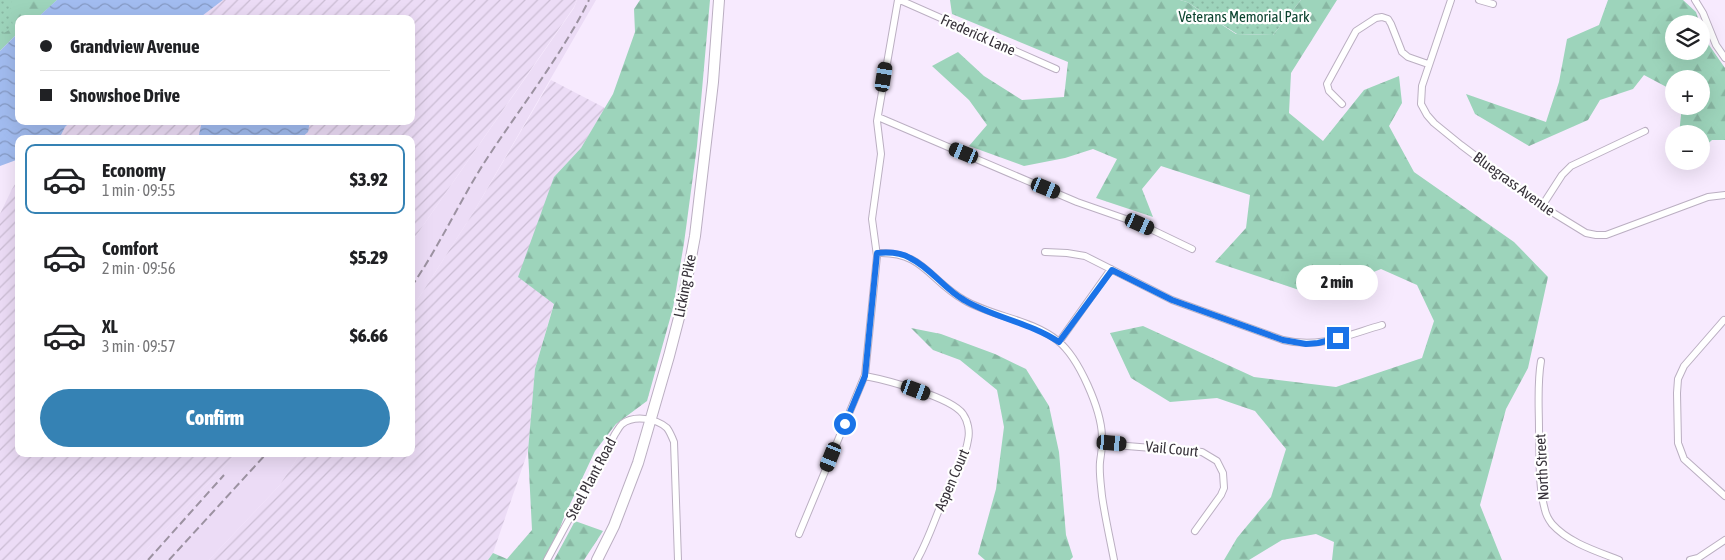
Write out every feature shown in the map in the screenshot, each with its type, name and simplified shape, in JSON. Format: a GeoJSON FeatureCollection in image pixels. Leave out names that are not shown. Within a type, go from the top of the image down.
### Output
{"type":"FeatureCollection","features":[{"type":"Feature","properties":{"kind":"main road","name":"Licking Pike"},"geometry":{"type":"LineString","coordinates":[[597,560],[614,526],[638,463],[680,314],[695,236],[712,92],[719,0]]}},
{"type":"Feature","properties":{"kind":"street"},"geometry":{"type":"LineString","coordinates":[[799,534],[865,376],[877,253],[872,218],[881,154],[877,126],[899,0]]}},
{"type":"Feature","properties":{"kind":"street","name":"Frederick Lane"},"geometry":{"type":"LineString","coordinates":[[899,0],[1056,69]]}},
{"type":"Feature","properties":{"kind":"street","name":"Bluegrass Avenue"},"geometry":{"type":"LineString","coordinates":[[1451,0],[1422,86],[1421,100],[1424,110],[1431,120],[1485,164],[1542,206],[1586,233],[1602,235],[1708,196],[1725,195]]}},
{"type":"Feature","properties":{"kind":"street"},"geometry":{"type":"LineString","coordinates":[[1479,0],[1493,4]]}},
{"type":"Feature","properties":{"kind":"street"},"geometry":{"type":"LineString","coordinates":[[1695,0],[1704,13],[1716,45],[1725,58]]}},
{"type":"Feature","properties":{"kind":"street"},"geometry":{"type":"LineString","coordinates":[[1342,104],[1329,90],[1327,84],[1356,31],[1367,22],[1382,16],[1388,18],[1402,52],[1408,57],[1428,64]]}},
{"type":"Feature","properties":{"kind":"street"},"geometry":{"type":"LineString","coordinates":[[878,117],[1077,202],[1140,224],[1192,249]]}},
{"type":"Feature","properties":{"kind":"street"},"geometry":{"type":"LineString","coordinates":[[1542,206],[1562,175],[1571,166],[1645,131]]}},
{"type":"Feature","properties":{"kind":"street"},"geometry":{"type":"LineString","coordinates":[[877,253],[890,252],[909,257],[923,266],[950,291],[962,299],[1003,317],[1034,327],[1059,342],[1068,352],[1096,404],[1101,424],[1100,472],[1102,496],[1114,560]]}},
{"type":"Feature","properties":{"kind":"street"},"geometry":{"type":"LineString","coordinates":[[1045,252],[1084,256],[1172,300],[1283,340],[1298,343],[1318,343],[1382,325]]}},
{"type":"Feature","properties":{"kind":"street"},"geometry":{"type":"LineString","coordinates":[[1059,342],[1112,270]]}},
{"type":"Feature","properties":{"kind":"street"},"geometry":{"type":"LineString","coordinates":[[1724,320],[1684,366],[1678,379],[1677,393],[1678,443],[1684,459],[1725,496]]}},
{"type":"Feature","properties":{"kind":"street","name":"North Street"},"geometry":{"type":"LineString","coordinates":[[1541,361],[1538,378],[1540,459],[1545,511],[1551,523],[1565,536],[1586,547],[1619,560]]}},
{"type":"Feature","properties":{"kind":"street","name":"Aspen Court"},"geometry":{"type":"LineString","coordinates":[[865,376],[916,390],[952,404],[963,414],[968,426],[968,440],[964,456],[917,560]]}},
{"type":"Feature","properties":{"kind":"street","name":"Steel Plant Road"},"geometry":{"type":"LineString","coordinates":[[547,560],[622,424],[631,420],[650,420]]}},
{"type":"Feature","properties":{"kind":"street"},"geometry":{"type":"LineString","coordinates":[[650,420],[666,428],[674,442],[678,560]]}},
{"type":"Feature","properties":{"kind":"street","name":"Vail Court"},"geometry":{"type":"LineString","coordinates":[[1102,444],[1202,452],[1217,461],[1223,473],[1224,488],[1195,531]]}},
{"type":"Feature","properties":{"kind":"street"},"geometry":{"type":"LineString","coordinates":[[1694,560],[1725,540]]}},
{"type":"Feature","properties":{"kind":"shaded area"},"geometry":{"type":"Polygon","coordinates":[[[223,0],[577,0],[415,237],[415,135],[61,135],[67,125],[415,125],[415,15],[203,15],[223,0]]]}},
{"type":"Feature","properties":{"kind":"shaded area"},"geometry":{"type":"Polygon","coordinates":[[[577,0],[596,0],[473,213],[415,304],[415,237],[574,8],[577,0]]]}},
{"type":"Feature","properties":{"kind":"shaded area"},"geometry":{"type":"Polygon","coordinates":[[[551,80],[605,108],[581,148],[554,177],[554,303],[535,369],[528,451],[493,553],[488,560],[209,560],[279,486],[298,457],[415,457],[415,304],[473,213],[551,80]]]}},
{"type":"Feature","properties":{"kind":"shaded area"},"geometry":{"type":"Polygon","coordinates":[[[15,184],[15,457],[233,457],[137,560],[0,560],[0,214],[15,184]]]}},
{"type":"Feature","properties":{"kind":"shaded area"},"geometry":{"type":"Polygon","coordinates":[[[233,457],[298,457],[279,486],[209,560],[137,560],[233,457]]]}},
{"type":"Feature","properties":{"kind":"green space"},"geometry":{"type":"Polygon","coordinates":[[[0,0],[57,0],[40,15],[15,15],[15,36],[0,49],[0,0]]]}},
{"type":"Feature","properties":{"kind":"green space"},"geometry":{"type":"Polygon","coordinates":[[[13,0],[57,0],[40,15],[15,15],[15,36],[0,51],[0,35],[13,28],[10,4],[13,0]]]}},
{"type":"Feature","properties":{"kind":"green space"},"geometry":{"type":"Polygon","coordinates":[[[640,0],[710,0],[697,146],[673,308],[647,401],[616,424],[595,451],[564,517],[551,552],[543,560],[488,560],[493,553],[507,559],[532,530],[528,451],[535,369],[554,304],[518,277],[554,177],[581,148],[613,94],[635,32],[634,9],[640,0]]]}},
{"type":"Feature","properties":{"kind":"green space"},"geometry":{"type":"Polygon","coordinates":[[[950,0],[1180,0],[1187,2],[1236,34],[1273,35],[1301,0],[1337,0],[1291,73],[1289,113],[1323,141],[1364,90],[1399,76],[1402,103],[1389,126],[1414,172],[1514,242],[1548,277],[1528,368],[1506,409],[1480,505],[1502,560],[1332,560],[1334,542],[1316,534],[1282,540],[1249,560],[1224,560],[1237,538],[1271,497],[1286,449],[1255,411],[1217,398],[1170,402],[1131,378],[1110,333],[1143,326],[1254,377],[1336,387],[1422,358],[1434,321],[1417,285],[1381,269],[1344,284],[1305,292],[1215,262],[1246,228],[1250,195],[1161,166],[1142,189],[1153,217],[1096,198],[1117,159],[1093,149],[1065,158],[1024,166],[969,146],[987,125],[969,100],[932,66],[958,52],[984,76],[1022,100],[1064,97],[1068,62],[952,14],[950,0]]]}},
{"type":"Feature","properties":{"kind":"green space","name":"Veterans Memorial Park"},"geometry":{"type":"Polygon","coordinates":[[[1180,0],[1301,0],[1273,35],[1237,34],[1187,2],[1180,0]]]}},
{"type":"Feature","properties":{"kind":"green space"},"geometry":{"type":"Polygon","coordinates":[[[1608,0],[1683,0],[1697,15],[1665,15],[1665,60],[1710,60],[1710,46],[1725,68],[1725,140],[1712,140],[1710,142],[1710,125],[1680,125],[1681,115],[1710,115],[1710,70],[1665,70],[1665,86],[1644,75],[1633,89],[1600,100],[1588,120],[1529,146],[1475,114],[1466,94],[1546,122],[1559,82],[1567,39],[1599,25],[1608,0]]]}},
{"type":"Feature","properties":{"kind":"green space"},"geometry":{"type":"Polygon","coordinates":[[[911,328],[941,334],[995,354],[1026,369],[1049,406],[1059,452],[1066,535],[1073,557],[1070,560],[985,560],[978,554],[996,489],[1004,427],[997,390],[960,360],[933,350],[911,328]]]}},
{"type":"Feature","properties":{"kind":"green space"},"geometry":{"type":"Polygon","coordinates":[[[575,521],[603,531],[584,560],[554,560],[575,521]]]}},
{"type":"Feature","properties":{"kind":"water"},"geometry":{"type":"Polygon","coordinates":[[[57,0],[223,0],[203,15],[40,15],[57,0]]]}},
{"type":"Feature","properties":{"kind":"water"},"geometry":{"type":"Polygon","coordinates":[[[15,36],[15,125],[67,125],[61,135],[15,135],[15,160],[0,166],[0,51],[15,36]]]}},
{"type":"Feature","properties":{"kind":"water"},"geometry":{"type":"Polygon","coordinates":[[[201,125],[309,125],[308,132],[305,135],[199,135],[201,125]]]}},
{"type":"Feature","properties":{"kind":"railway"},"geometry":{"type":"LineString","coordinates":[[415,281],[431,257],[484,163],[552,63],[589,0]]}},
{"type":"Feature","properties":{"kind":"railway"},"geometry":{"type":"LineString","coordinates":[[169,560],[263,457]]}},
{"type":"Feature","properties":{"kind":"railway"},"geometry":{"type":"LineString","coordinates":[[148,560],[224,475]]}},
{"type":"Feature","properties":{"kind":"route"},"geometry":{"type":"LineString","coordinates":[[845,424],[865,376],[877,253],[890,252],[909,257],[918,262],[950,291],[962,299],[1003,317],[1034,327],[1059,342],[1112,270],[1172,300],[1283,340],[1306,344],[1338,338]]}}]}
